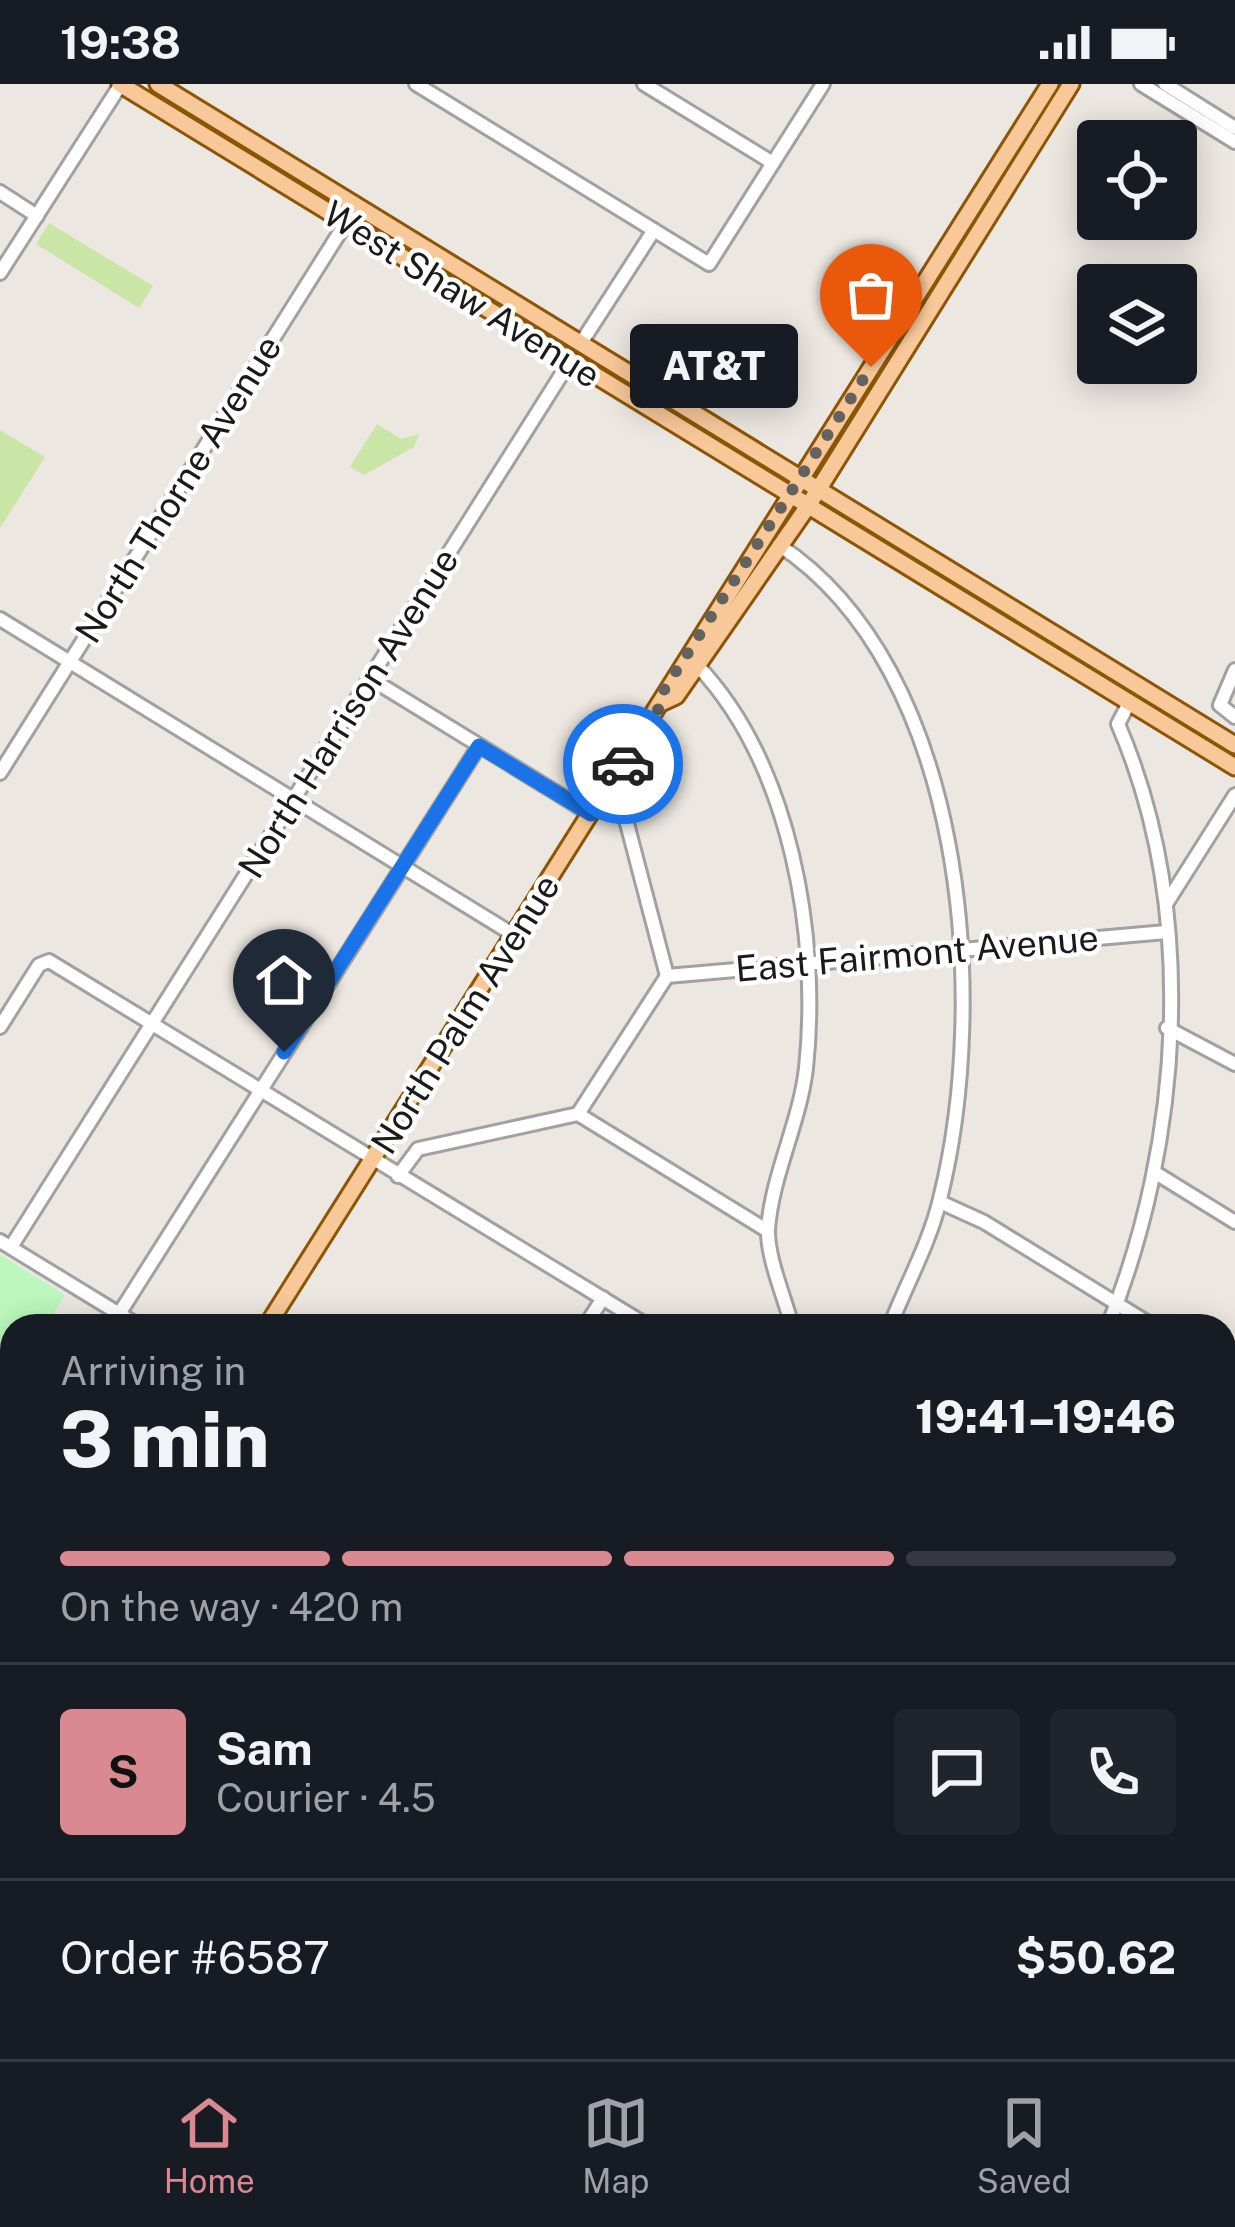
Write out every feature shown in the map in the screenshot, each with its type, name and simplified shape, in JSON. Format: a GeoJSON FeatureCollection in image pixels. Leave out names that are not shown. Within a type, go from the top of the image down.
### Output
{"type":"FeatureCollection","features":[{"type":"Feature","properties":{"kind":"main road","name":"West Shaw Avenue"},"geometry":{"type":"LineString","coordinates":[[120,84],[1235,767]]}},
{"type":"Feature","properties":{"kind":"main road","name":"West Shaw Avenue"},"geometry":{"type":"LineString","coordinates":[[158,84],[1235,745]]}},
{"type":"Feature","properties":{"kind":"main road"},"geometry":{"type":"LineString","coordinates":[[1000,194],[999,179],[1050,84]]}},
{"type":"Feature","properties":{"kind":"main road","name":"North Palm Avenue"},"geometry":{"type":"LineString","coordinates":[[275,1314],[1050,84]]}},
{"type":"Feature","properties":{"kind":"main road","name":"North Palm Avenue"},"geometry":{"type":"LineString","coordinates":[[663,702],[676,696],[808,506],[1071,84]]}},
{"type":"Feature","properties":{"kind":"main road"},"geometry":{"type":"LineString","coordinates":[[495,315],[534,326],[566,345],[580,343]]}},
{"type":"Feature","properties":{"kind":"main road"},"geometry":{"type":"LineString","coordinates":[[570,361],[583,356],[613,374],[625,370]]}},
{"type":"Feature","properties":{"kind":"main road"},"geometry":{"type":"LineString","coordinates":[[987,616],[1008,617],[1061,650],[1077,648]]}},
{"type":"Feature","properties":{"kind":"street"},"geometry":{"type":"LineString","coordinates":[[0,273],[120,84]]}},
{"type":"Feature","properties":{"kind":"street"},"geometry":{"type":"LineString","coordinates":[[416,84],[709,264],[823,84]]}},
{"type":"Feature","properties":{"kind":"street"},"geometry":{"type":"LineString","coordinates":[[644,84],[773,164]]}},
{"type":"Feature","properties":{"kind":"street"},"geometry":{"type":"LineString","coordinates":[[1142,84],[1235,142]]}},
{"type":"Feature","properties":{"kind":"street"},"geometry":{"type":"LineString","coordinates":[[1165,84],[1235,128]]}},
{"type":"Feature","properties":{"kind":"street"},"geometry":{"type":"LineString","coordinates":[[0,192],[37,215]]}},
{"type":"Feature","properties":{"kind":"street","name":"North Thorne Avenue"},"geometry":{"type":"LineString","coordinates":[[0,773],[357,206]]}},
{"type":"Feature","properties":{"kind":"street"},"geometry":{"type":"LineString","coordinates":[[580,343],[654,230]]}},
{"type":"Feature","properties":{"kind":"street","name":"North Harrison Avenue"},"geometry":{"type":"LineString","coordinates":[[5,1244],[152,1022],[570,361]]}},
{"type":"Feature","properties":{"kind":"street"},"geometry":{"type":"LineString","coordinates":[[779,545],[840,592],[902,703],[952,849],[965,948],[959,1072],[940,1202],[895,1314]]}},
{"type":"Feature","properties":{"kind":"street"},"geometry":{"type":"LineString","coordinates":[[0,619],[514,935]]}},
{"type":"Feature","properties":{"kind":"street"},"geometry":{"type":"LineString","coordinates":[[697,665],[723,700],[774,797],[791,851],[810,962],[802,1098],[768,1231],[789,1314]]}},
{"type":"Feature","properties":{"kind":"street"},"geometry":{"type":"LineString","coordinates":[[1235,670],[1220,705],[1235,717]]}},
{"type":"Feature","properties":{"kind":"street"},"geometry":{"type":"LineString","coordinates":[[370,679],[591,814]]}},
{"type":"Feature","properties":{"kind":"street"},"geometry":{"type":"LineString","coordinates":[[1113,1314],[1154,1172],[1165,1106],[1168,1028],[1166,904],[1143,790],[1118,724],[1129,703]]}},
{"type":"Feature","properties":{"kind":"street"},"geometry":{"type":"LineString","coordinates":[[5,1244],[119,1314],[479,746]]}},
{"type":"Feature","properties":{"kind":"street"},"geometry":{"type":"LineString","coordinates":[[578,1114],[667,976],[624,812],[605,791]]}},
{"type":"Feature","properties":{"kind":"street"},"geometry":{"type":"LineString","coordinates":[[1166,904],[1235,795]]}},
{"type":"Feature","properties":{"kind":"street","name":"East Fairmont Avenue"},"geometry":{"type":"LineString","coordinates":[[667,976],[1166,932]]}},
{"type":"Feature","properties":{"kind":"street"},"geometry":{"type":"LineString","coordinates":[[0,1027],[39,964],[49,961],[629,1314]]}},
{"type":"Feature","properties":{"kind":"street"},"geometry":{"type":"LineString","coordinates":[[1168,1028],[1235,1064]]}},
{"type":"Feature","properties":{"kind":"street"},"geometry":{"type":"LineString","coordinates":[[398,1175],[418,1149],[578,1114],[768,1231]]}},
{"type":"Feature","properties":{"kind":"street"},"geometry":{"type":"LineString","coordinates":[[1154,1172],[1235,1222]]}},
{"type":"Feature","properties":{"kind":"street"},"geometry":{"type":"LineString","coordinates":[[940,1202],[984,1222],[1133,1314]]}},
{"type":"Feature","properties":{"kind":"street"},"geometry":{"type":"LineString","coordinates":[[593,1314],[603,1298]]}},
{"type":"Feature","properties":{"kind":"green space"},"geometry":{"type":"Polygon","coordinates":[[[49,223],[153,286],[139,308],[36,244],[49,223]]]}},
{"type":"Feature","properties":{"kind":"green space"},"geometry":{"type":"Polygon","coordinates":[[[377,424],[401,439],[419,434],[414,447],[364,475],[350,467],[377,424]]]}},
{"type":"Feature","properties":{"kind":"green space"},"geometry":{"type":"Polygon","coordinates":[[[0,430],[45,457],[0,528],[0,430]]]}},
{"type":"Feature","properties":{"kind":"green space"},"geometry":{"type":"Polygon","coordinates":[[[0,1255],[65,1295],[53,1314],[0,1314],[0,1255]]]}},
{"type":"Feature","properties":{"kind":"way so far"},"geometry":{"type":"LineString","coordinates":[[623,764],[663,702],[664,690],[871,367]]}},
{"type":"Feature","properties":{"kind":"place","name":"AT&T"},"geometry":{"type":"Point","coordinates":[871,367]}},
{"type":"Feature","properties":{"kind":"route"},"geometry":{"type":"LineString","coordinates":[[284,1052],[479,746],[591,814],[623,764]]}}]}
